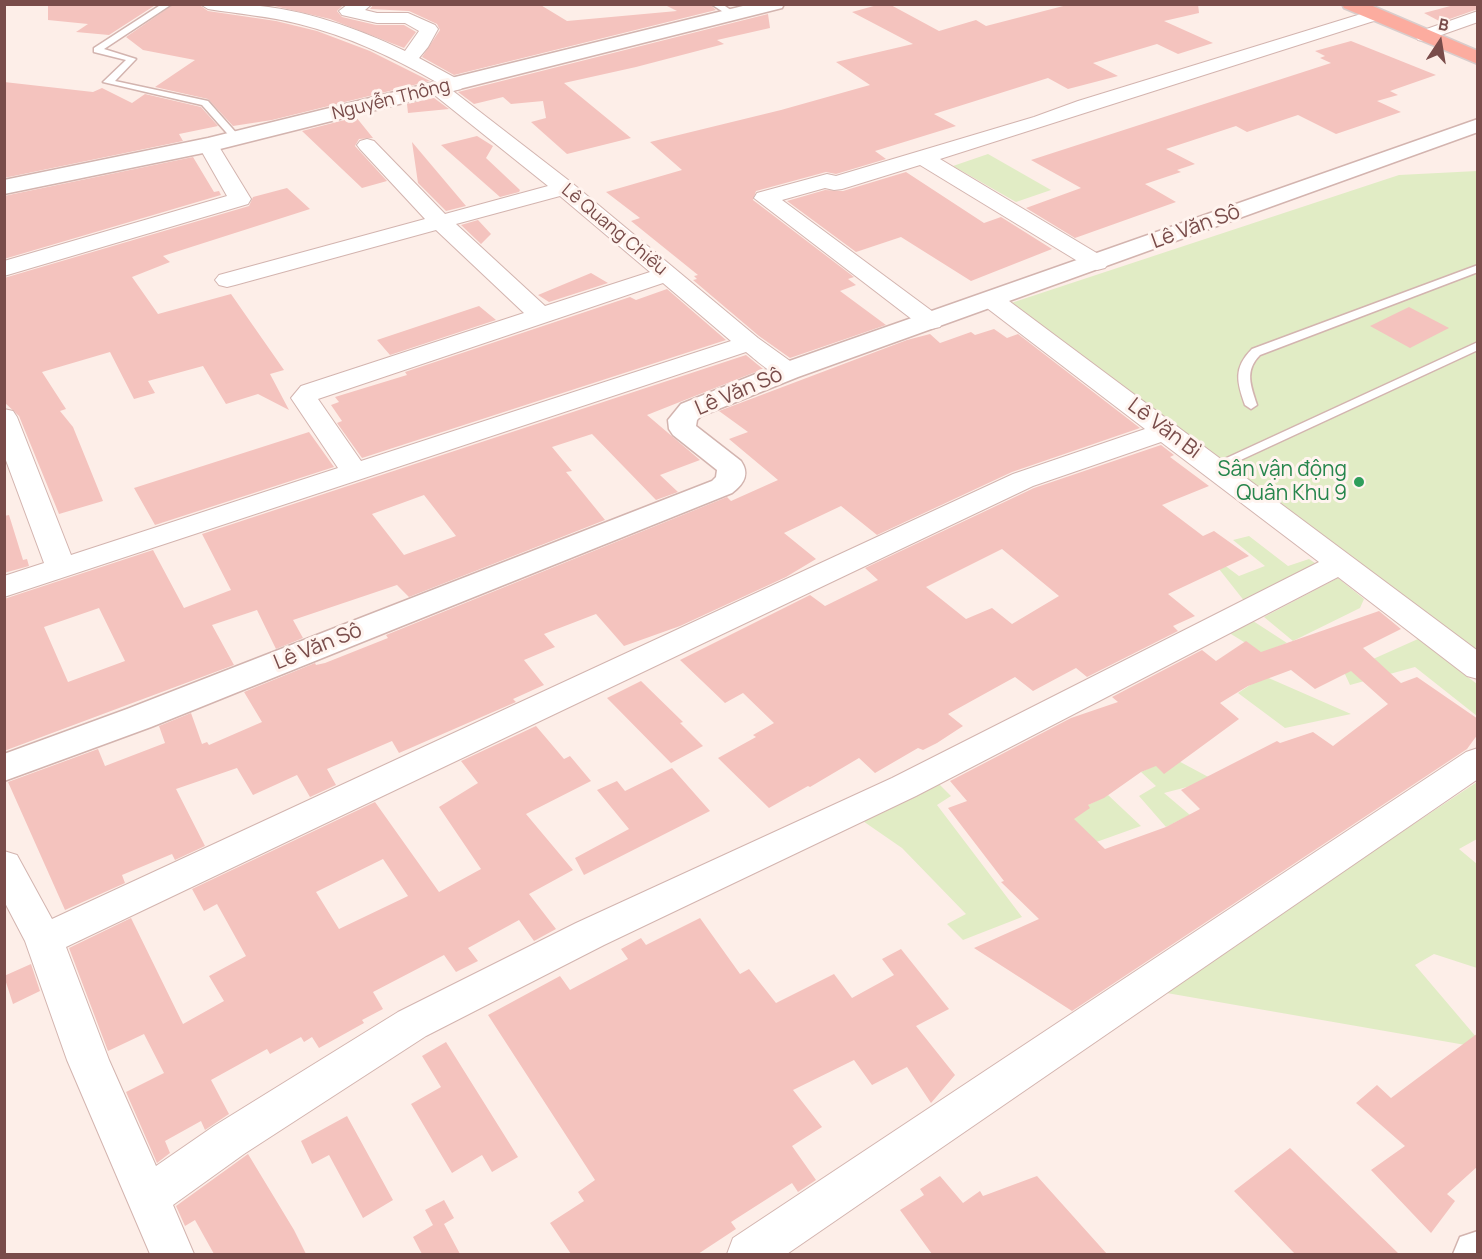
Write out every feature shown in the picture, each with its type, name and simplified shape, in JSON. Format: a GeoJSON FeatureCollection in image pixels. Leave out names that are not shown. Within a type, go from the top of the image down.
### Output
{"type":"FeatureCollection","features":[{"type":"Feature","properties":{"kind":"highway"},"geometry":{"type":"LineString","coordinates":[[1351,4],[1478,58]]}},
{"type":"Feature","properties":{"kind":"street","name":"Lê Quang Chiểu"},"geometry":{"type":"LineString","coordinates":[[208,4],[274,13],[317,23],[365,40],[406,60],[446,87],[749,343],[788,371]]}},
{"type":"Feature","properties":{"kind":"street"},"geometry":{"type":"LineString","coordinates":[[364,4],[348,11],[377,18],[408,18],[429,29],[418,47],[406,60]]}},
{"type":"Feature","properties":{"kind":"street","name":"Nguyễn Thông"},"geometry":{"type":"LineString","coordinates":[[4,187],[208,145],[775,4]]}},
{"type":"Feature","properties":{"kind":"street"},"geometry":{"type":"LineString","coordinates":[[931,322],[765,198],[827,180],[834,184],[924,158],[1374,15]]}},
{"type":"Feature","properties":{"kind":"street"},"geometry":{"type":"LineString","coordinates":[[1424,36],[1478,16]]}},
{"type":"Feature","properties":{"kind":"street"},"geometry":{"type":"LineString","coordinates":[[1041,121],[1105,117],[1397,25]]}},
{"type":"Feature","properties":{"kind":"street","name":"Lê Văn Sô"},"geometry":{"type":"LineString","coordinates":[[4,768],[139,718],[722,487],[729,482],[732,474],[730,467],[683,429],[681,423],[683,416],[691,410],[788,371],[1097,263],[1478,125]]}},
{"type":"Feature","properties":{"kind":"street"},"geometry":{"type":"LineString","coordinates":[[4,269],[240,199],[208,145]]}},
{"type":"Feature","properties":{"kind":"street"},"geometry":{"type":"LineString","coordinates":[[367,145],[440,222],[540,315]]}},
{"type":"Feature","properties":{"kind":"street"},"geometry":{"type":"LineString","coordinates":[[924,158],[1097,263]]}},
{"type":"Feature","properties":{"kind":"street"},"geometry":{"type":"LineString","coordinates":[[227,280],[564,188]]}},
{"type":"Feature","properties":{"kind":"street"},"geometry":{"type":"LineString","coordinates":[[354,471],[304,400],[305,395],[666,274]]}},
{"type":"Feature","properties":{"kind":"street","name":"Lê Văn Bì"},"geometry":{"type":"LineString","coordinates":[[992,300],[1478,668]]}},
{"type":"Feature","properties":{"kind":"street"},"geometry":{"type":"LineString","coordinates":[[4,586],[749,343]]}},
{"type":"Feature","properties":{"kind":"street"},"geometry":{"type":"LineString","coordinates":[[4,417],[61,568]]}},
{"type":"Feature","properties":{"kind":"street"},"geometry":{"type":"LineString","coordinates":[[44,940],[1023,480],[1166,430]]}},
{"type":"Feature","properties":{"kind":"street"},"geometry":{"type":"LineString","coordinates":[[147,1197],[229,1140],[412,1024],[590,933],[904,787],[1340,564]]}},
{"type":"Feature","properties":{"kind":"street"},"geometry":{"type":"LineString","coordinates":[[749,1254],[1478,761]]}},
{"type":"Feature","properties":{"kind":"street"},"geometry":{"type":"LineString","coordinates":[[4,865],[44,940],[88,1060],[172,1254]]}},
{"type":"Feature","properties":{"kind":"lane"},"geometry":{"type":"LineString","coordinates":[[168,4],[97,50],[132,59],[108,82],[205,103],[236,138]]}},
{"type":"Feature","properties":{"kind":"lane"},"geometry":{"type":"LineString","coordinates":[[715,4],[734,15]]}},
{"type":"Feature","properties":{"kind":"lane"},"geometry":{"type":"LineString","coordinates":[[1251,405],[1241,376],[1246,361],[1256,352],[1478,268]]}},
{"type":"Feature","properties":{"kind":"lane"},"geometry":{"type":"LineString","coordinates":[[1214,467],[1478,345]]}},
{"type":"Feature","properties":{"kind":"green space"},"geometry":{"type":"Polygon","coordinates":[[[988,154],[1051,190],[1016,202],[953,166],[988,154]]]}},
{"type":"Feature","properties":{"kind":"green space","name":"Sân vận động Quân Khu 9"},"geometry":{"type":"Polygon","coordinates":[[[1477,171],[1477,658],[1002,306],[1399,175],[1477,171]]]}},
{"type":"Feature","properties":{"kind":"green space"},"geometry":{"type":"Polygon","coordinates":[[[1249,536],[1288,566],[1309,559],[1321,567],[1249,607],[1204,550],[1239,576],[1265,566],[1233,540],[1249,536]]]}},
{"type":"Feature","properties":{"kind":"green space"},"geometry":{"type":"Polygon","coordinates":[[[1338,578],[1364,599],[1360,608],[1293,641],[1264,617],[1338,578]]]}},
{"type":"Feature","properties":{"kind":"green space"},"geometry":{"type":"Polygon","coordinates":[[[1250,619],[1287,643],[1262,653],[1226,631],[1250,619]]]}},
{"type":"Feature","properties":{"kind":"green space"},"geometry":{"type":"Polygon","coordinates":[[[1418,639],[1477,684],[1477,716],[1415,667],[1350,685],[1344,672],[1418,639]]]}},
{"type":"Feature","properties":{"kind":"green space"},"geometry":{"type":"Polygon","coordinates":[[[1264,676],[1351,714],[1285,728],[1238,693],[1264,676]]]}},
{"type":"Feature","properties":{"kind":"green space"},"geometry":{"type":"Polygon","coordinates":[[[1171,757],[1214,780],[1164,793],[1190,815],[1166,827],[1139,796],[1156,786],[1141,772],[1171,757]]]}},
{"type":"Feature","properties":{"kind":"green space"},"geometry":{"type":"Polygon","coordinates":[[[936,781],[951,796],[937,805],[1022,917],[963,940],[947,924],[966,914],[902,848],[860,819],[936,781]]]}},
{"type":"Feature","properties":{"kind":"green space"},"geometry":{"type":"Polygon","coordinates":[[[1477,782],[1477,839],[1459,849],[1477,864],[1477,968],[1434,954],[1415,965],[1477,1038],[1477,1047],[1161,992],[1477,782]]]}},
{"type":"Feature","properties":{"kind":"green space"},"geometry":{"type":"Polygon","coordinates":[[[1108,795],[1141,826],[1088,845],[1060,819],[1108,795]]]}},
{"type":"Feature","properties":{"kind":"building"},"geometry":{"type":"Polygon","coordinates":[[[48,4],[157,4],[109,35],[76,32],[88,24],[48,20],[48,4]]]}},
{"type":"Feature","properties":{"kind":"building"},"geometry":{"type":"Polygon","coordinates":[[[174,4],[198,4],[208,11],[276,21],[317,31],[370,51],[430,81],[272,120],[233,126],[208,99],[155,87],[195,60],[143,50],[126,37],[174,4]]]}},
{"type":"Feature","properties":{"kind":"building"},"geometry":{"type":"Polygon","coordinates":[[[266,4],[344,4],[337,11],[342,17],[376,25],[404,25],[416,32],[404,48],[330,19],[266,4]]]}},
{"type":"Feature","properties":{"kind":"building"},"geometry":{"type":"Polygon","coordinates":[[[374,4],[539,4],[567,21],[677,11],[663,4],[709,4],[716,10],[454,75],[422,57],[440,30],[437,24],[409,11],[370,9],[374,4]]]}},
{"type":"Feature","properties":{"kind":"building"},"geometry":{"type":"Polygon","coordinates":[[[889,4],[939,31],[976,20],[986,26],[1071,4],[1198,4],[1199,13],[1164,21],[1213,43],[1178,54],[1157,44],[1093,63],[1118,76],[1068,89],[1048,78],[934,114],[956,126],[875,151],[886,159],[836,174],[826,172],[756,191],[753,200],[854,277],[848,279],[856,285],[840,291],[886,325],[790,358],[759,336],[693,280],[697,279],[694,276],[698,275],[631,221],[640,218],[606,192],[682,170],[650,142],[781,110],[870,85],[836,62],[913,44],[852,12],[889,4]]]}},
{"type":"Feature","properties":{"kind":"building"},"geometry":{"type":"Polygon","coordinates":[[[1458,4],[1478,4],[1478,9],[1441,22],[1424,13],[1458,4]]]}},
{"type":"Feature","properties":{"kind":"building"},"geometry":{"type":"Polygon","coordinates":[[[768,14],[770,28],[717,40],[724,44],[564,83],[631,138],[567,154],[531,122],[546,118],[543,101],[511,104],[503,97],[474,104],[458,92],[768,14]]]}},
{"type":"Feature","properties":{"kind":"building"},"geometry":{"type":"Polygon","coordinates":[[[1351,41],[1436,75],[1390,91],[1398,95],[1377,101],[1401,112],[1336,134],[1298,115],[1247,132],[1236,126],[1166,149],[1195,164],[1177,170],[1181,172],[1145,184],[1176,202],[1075,238],[1026,208],[1081,188],[1031,160],[1331,63],[1320,58],[1325,56],[1315,51],[1351,41]]]}},
{"type":"Feature","properties":{"kind":"building"},"geometry":{"type":"Polygon","coordinates":[[[4,82],[93,92],[102,88],[132,103],[145,94],[201,107],[218,126],[179,134],[183,141],[4,178],[4,82]]]}},
{"type":"Feature","properties":{"kind":"building"},"geometry":{"type":"Polygon","coordinates":[[[434,98],[449,109],[408,113],[407,104],[434,98]]]}},
{"type":"Feature","properties":{"kind":"building"},"geometry":{"type":"Polygon","coordinates":[[[356,117],[373,138],[359,139],[355,146],[387,181],[362,188],[302,131],[356,117]]]}},
{"type":"Feature","properties":{"kind":"building"},"geometry":{"type":"Polygon","coordinates":[[[477,136],[493,146],[486,158],[520,190],[519,192],[500,197],[441,145],[477,136]]]}},
{"type":"Feature","properties":{"kind":"building"},"geometry":{"type":"Polygon","coordinates":[[[412,142],[466,206],[446,211],[418,183],[412,142]]]}},
{"type":"Feature","properties":{"kind":"building"},"geometry":{"type":"Polygon","coordinates":[[[193,157],[214,192],[219,191],[221,195],[4,259],[4,196],[193,157]]]}},
{"type":"Feature","properties":{"kind":"building"},"geometry":{"type":"Polygon","coordinates":[[[906,172],[984,223],[1001,217],[1052,249],[971,281],[901,237],[856,252],[787,201],[825,190],[843,191],[906,172]]]}},
{"type":"Feature","properties":{"kind":"building"},"geometry":{"type":"Polygon","coordinates":[[[287,188],[310,209],[163,256],[170,262],[132,277],[158,314],[231,294],[284,370],[270,374],[289,410],[258,394],[226,404],[203,366],[148,381],[155,393],[134,399],[110,352],[42,372],[66,409],[60,411],[73,427],[103,501],[59,514],[19,416],[4,402],[4,278],[249,206],[253,197],[287,188]]]}},
{"type":"Feature","properties":{"kind":"building"},"geometry":{"type":"Polygon","coordinates":[[[478,220],[491,234],[481,244],[461,225],[478,220]]]}},
{"type":"Feature","properties":{"kind":"building"},"geometry":{"type":"Polygon","coordinates":[[[591,273],[608,283],[549,302],[538,295],[591,273]]]}},
{"type":"Feature","properties":{"kind":"building"},"geometry":{"type":"Polygon","coordinates":[[[667,289],[726,340],[362,458],[337,423],[342,421],[331,405],[339,402],[335,397],[407,375],[405,372],[630,297],[636,300],[667,289]]]}},
{"type":"Feature","properties":{"kind":"building"},"geometry":{"type":"Polygon","coordinates":[[[479,306],[496,320],[390,355],[377,340],[479,306]]]}},
{"type":"Feature","properties":{"kind":"building"},"geometry":{"type":"Polygon","coordinates":[[[1409,307],[1449,328],[1410,348],[1370,326],[1409,307]]]}},
{"type":"Feature","properties":{"kind":"building"},"geometry":{"type":"Polygon","coordinates":[[[994,329],[1007,338],[1018,334],[1140,428],[1012,472],[877,535],[841,506],[784,533],[816,559],[786,577],[680,626],[624,646],[596,614],[544,634],[555,647],[524,660],[544,685],[513,699],[516,702],[399,753],[392,741],[327,769],[336,785],[310,797],[297,775],[253,795],[237,768],[176,789],[205,846],[175,860],[172,854],[122,875],[125,883],[65,910],[8,782],[98,749],[105,766],[165,743],[159,726],[191,713],[202,744],[207,742],[209,745],[262,722],[244,692],[315,663],[316,665],[325,663],[388,638],[386,635],[727,497],[731,501],[778,480],[729,439],[748,432],[719,411],[907,340],[930,334],[940,343],[971,332],[975,335],[994,329]]]}},
{"type":"Feature","properties":{"kind":"building"},"geometry":{"type":"Polygon","coordinates":[[[746,355],[763,369],[647,415],[700,460],[660,475],[678,492],[656,500],[592,434],[552,447],[572,471],[566,472],[605,520],[409,597],[397,585],[293,620],[303,638],[276,649],[257,610],[212,625],[234,665],[4,751],[4,599],[153,550],[184,608],[231,590],[202,534],[746,355]],[[424,495],[372,514],[404,555],[456,536],[424,495]],[[99,608],[44,627],[68,682],[125,661],[99,608]]]}},
{"type":"Feature","properties":{"kind":"building"},"geometry":{"type":"Polygon","coordinates":[[[309,432],[334,467],[155,525],[134,488],[309,432]]]}},
{"type":"Feature","properties":{"kind":"building"},"geometry":{"type":"Polygon","coordinates":[[[1161,445],[1174,455],[1170,457],[1209,486],[1162,505],[1203,536],[1214,531],[1249,556],[1168,594],[1195,616],[1173,626],[1178,631],[1087,677],[1076,668],[1033,691],[1015,677],[948,714],[963,726],[937,743],[923,750],[918,748],[875,773],[859,758],[769,808],[718,758],[756,737],[753,735],[774,723],[743,693],[725,703],[680,660],[810,595],[825,606],[878,580],[865,568],[1034,488],[1161,445]],[[1002,549],[926,587],[966,619],[992,608],[1012,624],[1059,596],[1002,549]]]}},
{"type":"Feature","properties":{"kind":"building"},"geometry":{"type":"Polygon","coordinates":[[[9,515],[23,560],[27,559],[29,566],[4,573],[4,516],[9,515]]]}},
{"type":"Feature","properties":{"kind":"building"},"geometry":{"type":"Polygon","coordinates":[[[1379,611],[1401,629],[1363,648],[1401,683],[1417,677],[1478,719],[1478,734],[1467,749],[1072,1011],[974,948],[1039,919],[1001,882],[1004,881],[948,808],[967,801],[950,781],[1071,718],[1118,702],[1112,697],[1202,650],[1216,661],[1246,641],[1261,652],[1379,611]],[[1291,670],[1248,686],[1220,703],[1239,719],[1164,774],[1156,766],[1141,772],[1104,798],[1088,805],[1090,808],[1074,819],[1105,849],[1166,827],[1200,809],[1181,790],[1277,741],[1280,743],[1313,732],[1333,746],[1388,704],[1351,671],[1315,689],[1291,670]]]}},
{"type":"Feature","properties":{"kind":"building"},"geometry":{"type":"Polygon","coordinates":[[[641,681],[683,722],[680,723],[703,746],[671,763],[607,698],[641,681]]]}},
{"type":"Feature","properties":{"kind":"building"},"geometry":{"type":"Polygon","coordinates":[[[536,726],[564,759],[570,756],[591,781],[526,814],[573,870],[529,894],[556,929],[534,941],[519,920],[468,948],[478,961],[456,972],[444,955],[373,992],[383,1009],[362,1020],[364,1023],[319,1048],[312,1037],[304,1042],[301,1037],[270,1054],[267,1049],[211,1080],[229,1114],[205,1130],[201,1121],[165,1141],[170,1153],[157,1163],[126,1092],[164,1073],[144,1034],[108,1051],[69,948],[131,918],[183,1024],[224,1001],[209,976],[246,956],[217,904],[204,911],[192,889],[375,802],[439,892],[481,869],[439,807],[478,783],[461,761],[536,726]],[[383,859],[316,892],[339,929],[408,896],[383,859]]]}},
{"type":"Feature","properties":{"kind":"building"},"geometry":{"type":"Polygon","coordinates":[[[672,768],[710,811],[584,875],[575,858],[629,829],[597,790],[617,781],[625,791],[672,768]]]}},
{"type":"Feature","properties":{"kind":"building"},"geometry":{"type":"Polygon","coordinates":[[[700,918],[740,974],[749,969],[776,1003],[834,974],[852,998],[894,975],[882,959],[901,949],[949,1009],[916,1026],[955,1075],[931,1103],[907,1067],[872,1085],[854,1060],[793,1090],[822,1127],[792,1146],[816,1180],[798,1192],[792,1183],[731,1222],[736,1229],[698,1254],[571,1254],[550,1223],[584,1201],[578,1192],[595,1180],[488,1015],[560,976],[570,990],[628,959],[621,949],[641,938],[646,945],[700,918]]]}},
{"type":"Feature","properties":{"kind":"building"},"geometry":{"type":"Polygon","coordinates":[[[31,964],[40,991],[13,1004],[4,976],[31,964]]]}},
{"type":"Feature","properties":{"kind":"building"},"geometry":{"type":"Polygon","coordinates":[[[1478,1033],[1478,1166],[1447,1194],[1455,1201],[1431,1233],[1371,1170],[1405,1146],[1356,1103],[1377,1085],[1391,1098],[1478,1033]]]}},
{"type":"Feature","properties":{"kind":"building"},"geometry":{"type":"Polygon","coordinates":[[[446,1042],[518,1157],[492,1172],[482,1155],[452,1173],[411,1104],[441,1087],[422,1056],[446,1042]]]}},
{"type":"Feature","properties":{"kind":"building"},"geometry":{"type":"Polygon","coordinates":[[[347,1116],[393,1200],[363,1218],[329,1155],[312,1164],[301,1141],[347,1116]]]}},
{"type":"Feature","properties":{"kind":"building"},"geometry":{"type":"Polygon","coordinates":[[[1290,1148],[1399,1254],[1295,1254],[1234,1191],[1290,1148]]]}},
{"type":"Feature","properties":{"kind":"building"},"geometry":{"type":"Polygon","coordinates":[[[248,1154],[306,1254],[214,1254],[195,1220],[185,1226],[176,1206],[248,1154]]]}},
{"type":"Feature","properties":{"kind":"building"},"geometry":{"type":"Polygon","coordinates":[[[940,1176],[963,1203],[980,1191],[983,1196],[1037,1176],[1107,1254],[932,1254],[900,1210],[924,1195],[920,1189],[940,1176]]]}},
{"type":"Feature","properties":{"kind":"building"},"geometry":{"type":"Polygon","coordinates":[[[444,1200],[454,1218],[444,1224],[460,1254],[422,1254],[413,1237],[433,1225],[425,1210],[444,1200]]]}},
{"type":"Feature","properties":{"kind":"place","name":"Sân vận động Quân Khu 9"},"geometry":{"type":"Point","coordinates":[1359,482]}}]}
